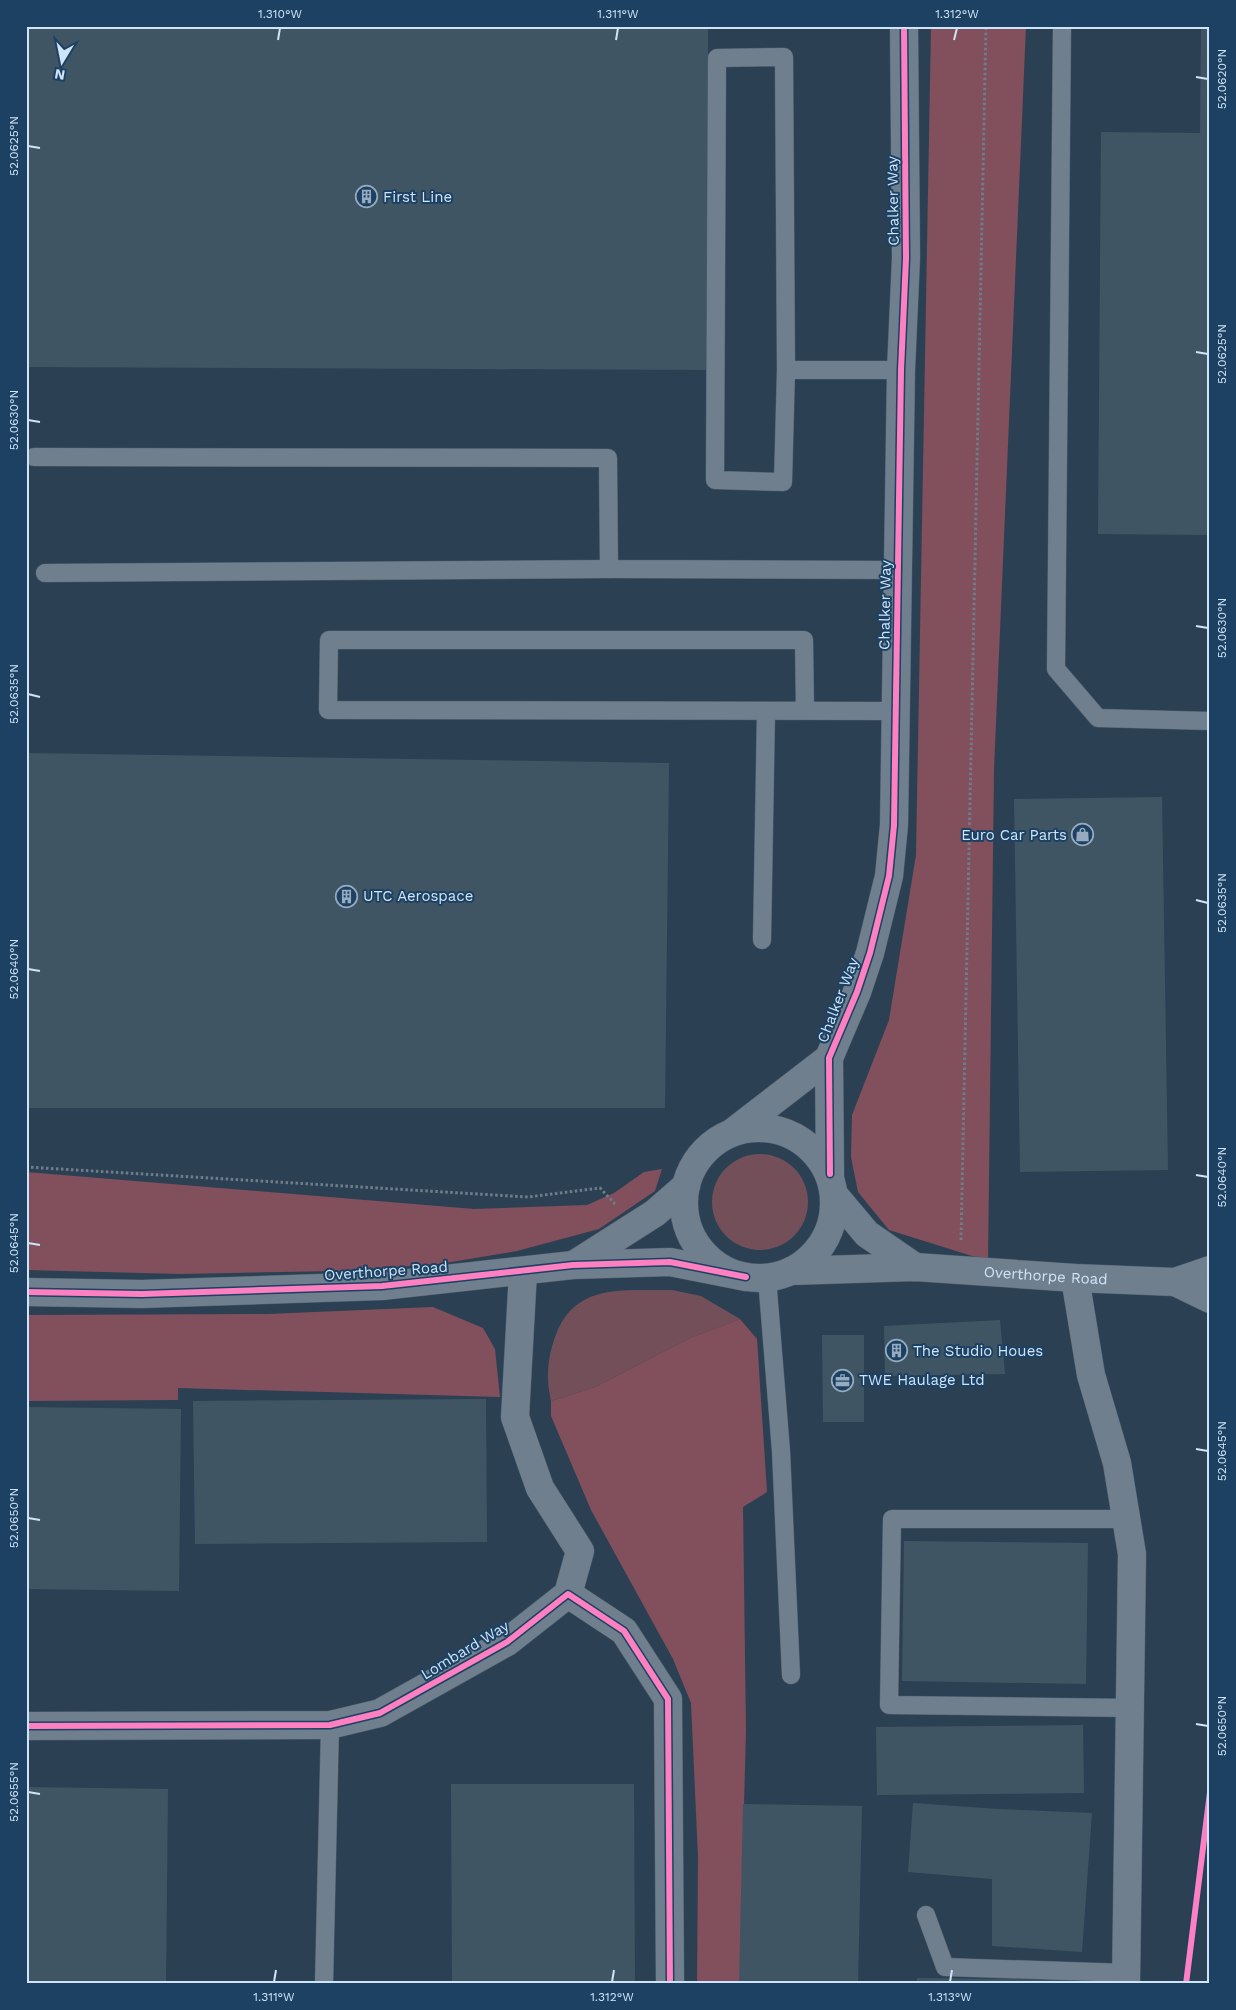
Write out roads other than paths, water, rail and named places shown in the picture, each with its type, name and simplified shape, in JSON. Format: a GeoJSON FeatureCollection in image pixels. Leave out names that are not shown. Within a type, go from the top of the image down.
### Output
{"type":"FeatureCollection","features":[{"type":"Feature","properties":{"kind":"street","name":"Chalker Way"},"geometry":{"type":"LineString","coordinates":[[832,1185],[829,1058],[857,992],[889,876],[894,825],[902,370],[906,258],[904,26]]}},
{"type":"Feature","properties":{"kind":"street","name":"Chalker Way"},"geometry":{"type":"LineString","coordinates":[[733,1132],[829,1058]]}},
{"type":"Feature","properties":{"kind":"street"},"geometry":{"type":"LineString","coordinates":[[832,1185],[833,1219],[825,1241],[810,1258],[768,1275],[723,1269],[704,1254],[690,1233],[684,1210],[686,1186],[695,1163],[711,1145],[733,1132],[756,1127],[786,1133],[800,1139],[818,1155],[832,1185],[867,1234],[915,1268]]}},
{"type":"Feature","properties":{"kind":"street","name":"Overthorpe Road"},"geometry":{"type":"LineString","coordinates":[[573,1265],[655,1214],[686,1186]]}},
{"type":"Feature","properties":{"kind":"street","name":"Overthorpe Road"},"geometry":{"type":"LineString","coordinates":[[26,1292],[142,1294],[382,1286],[573,1265],[670,1262],[768,1275],[915,1268],[1175,1282],[1210,1270]]}},
{"type":"Feature","properties":{"kind":"street"},"geometry":{"type":"LineString","coordinates":[[523,1272],[515,1416],[540,1488],[580,1551],[568,1594],[624,1631],[668,1699],[670,1984]]}},
{"type":"Feature","properties":{"kind":"street"},"geometry":{"type":"LineString","coordinates":[[1075,1278],[1091,1375],[1116,1463],[1132,1554],[1126,1978]]}},
{"type":"Feature","properties":{"kind":"street","name":"Overthorpe Road"},"geometry":{"type":"LineString","coordinates":[[1175,1282],[1210,1299]]}},
{"type":"Feature","properties":{"kind":"street","name":"Lombard Way"},"geometry":{"type":"LineString","coordinates":[[26,1726],[330,1725],[380,1713],[507,1642],[568,1594]]}},
{"type":"Feature","properties":{"kind":"lane"},"geometry":{"type":"LineString","coordinates":[[1062,26],[1056,669],[1098,718],[1210,721]]}},
{"type":"Feature","properties":{"kind":"lane"},"geometry":{"type":"LineString","coordinates":[[784,57],[786,370],[783,482],[715,480],[718,58],[784,57]]}},
{"type":"Feature","properties":{"kind":"lane"},"geometry":{"type":"LineString","coordinates":[[786,370],[902,370]]}},
{"type":"Feature","properties":{"kind":"lane"},"geometry":{"type":"LineString","coordinates":[[34,457],[608,458],[609,569]]}},
{"type":"Feature","properties":{"kind":"lane"},"geometry":{"type":"LineString","coordinates":[[45,573],[609,569],[898,570]]}},
{"type":"Feature","properties":{"kind":"lane"},"geometry":{"type":"LineString","coordinates":[[806,711],[804,640],[329,640],[328,710],[766,711],[806,711],[896,711]]}},
{"type":"Feature","properties":{"kind":"lane"},"geometry":{"type":"LineString","coordinates":[[762,940],[766,711]]}},
{"type":"Feature","properties":{"kind":"lane"},"geometry":{"type":"LineString","coordinates":[[768,1275],[781,1451],[791,1675]]}},
{"type":"Feature","properties":{"kind":"lane"},"geometry":{"type":"LineString","coordinates":[[1126,1519],[892,1519],[890,1705],[1130,1708]]}},
{"type":"Feature","properties":{"kind":"lane"},"geometry":{"type":"LineString","coordinates":[[324,1984],[330,1725]]}},
{"type":"Feature","properties":{"kind":"lane"},"geometry":{"type":"LineString","coordinates":[[926,1915],[945,1966],[1126,1978]]}},
{"type":"Feature","properties":{"kind":"place","name":"First Line"},"geometry":{"type":"Point","coordinates":[367,197]}},
{"type":"Feature","properties":{"kind":"place","name":"Euro Car Parts"},"geometry":{"type":"Point","coordinates":[1083,835]}},
{"type":"Feature","properties":{"kind":"place","name":"UTC Aerospace"},"geometry":{"type":"Point","coordinates":[347,896]}},
{"type":"Feature","properties":{"kind":"place","name":"The Studio Houes"},"geometry":{"type":"Point","coordinates":[897,1351]}},
{"type":"Feature","properties":{"kind":"place","name":"TWE Haulage Ltd"},"geometry":{"type":"Point","coordinates":[843,1380]}}]}
